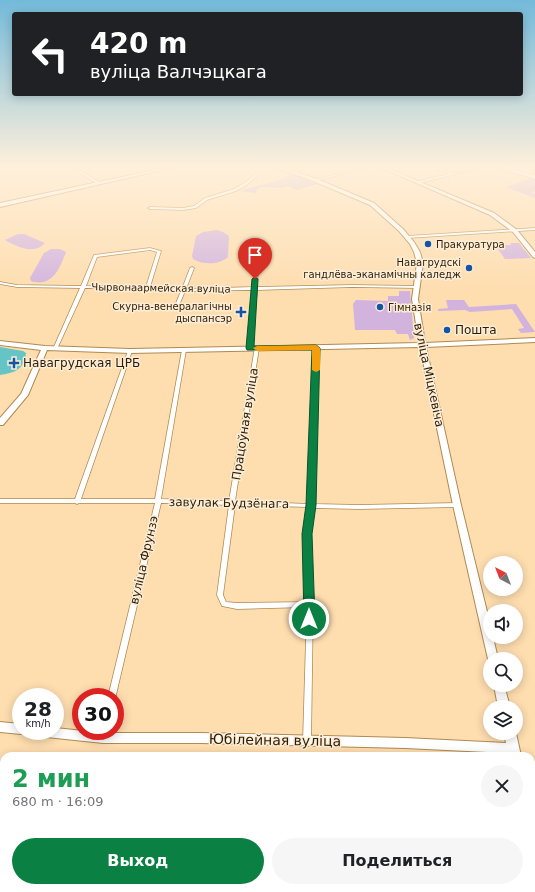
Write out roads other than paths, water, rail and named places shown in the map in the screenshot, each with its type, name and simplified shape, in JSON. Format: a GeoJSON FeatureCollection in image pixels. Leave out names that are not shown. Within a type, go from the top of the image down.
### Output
{"type":"FeatureCollection","features":[{"type":"Feature","properties":{"kind":"street","name":"вуліца Міцкевіча"},"geometry":{"type":"LineString","coordinates":[[380,210],[407,237],[414,247],[420,264],[418,287],[415,299],[423,345],[457,505],[491,652]]}},
{"type":"Feature","properties":{"kind":"street"},"geometry":{"type":"LineString","coordinates":[[482,210],[492,214],[515,231],[535,256]]}},
{"type":"Feature","properties":{"kind":"street"},"geometry":{"type":"LineString","coordinates":[[407,237],[535,229]]}},
{"type":"Feature","properties":{"kind":"street","name":"Працоўная вуліца"},"geometry":{"type":"LineString","coordinates":[[260,245],[256,270],[253,348],[220,596],[224,604],[237,606],[310,604]]}},
{"type":"Feature","properties":{"kind":"street"},"geometry":{"type":"LineString","coordinates":[[55,348],[83,287],[95,256],[156,249],[159,251],[148,288]]}},
{"type":"Feature","properties":{"kind":"street"},"geometry":{"type":"LineString","coordinates":[[176,308],[192,268]]}},
{"type":"Feature","properties":{"kind":"street","name":"Чырвонаармейская вуліца"},"geometry":{"type":"LineString","coordinates":[[0,283],[17,286],[184,290],[352,286],[418,287]]}},
{"type":"Feature","properties":{"kind":"street"},"geometry":{"type":"LineString","coordinates":[[0,343],[45,348],[130,351],[316,348],[535,340]]}},
{"type":"Feature","properties":{"kind":"street"},"geometry":{"type":"LineString","coordinates":[[0,423],[24,395],[45,348]]}},
{"type":"Feature","properties":{"kind":"street"},"geometry":{"type":"LineString","coordinates":[[307,741],[310,604],[307,534],[311,505],[316,348]]}},
{"type":"Feature","properties":{"kind":"street","name":"вуліца Фрунзэ"},"geometry":{"type":"LineString","coordinates":[[114,688],[158,501],[184,350]]}},
{"type":"Feature","properties":{"kind":"street"},"geometry":{"type":"LineString","coordinates":[[77,502],[130,351]]}},
{"type":"Feature","properties":{"kind":"street","name":"завулак Будзёнага"},"geometry":{"type":"LineString","coordinates":[[0,501],[158,501],[359,507],[457,505]]}},
{"type":"Feature","properties":{"kind":"street"},"geometry":{"type":"LineString","coordinates":[[0,727],[12,728]]}},
{"type":"Feature","properties":{"kind":"street","name":"Юбілейная вуліца"},"geometry":{"type":"LineString","coordinates":[[124,735],[405,743],[514,752]]}},
{"type":"Feature","properties":{"kind":"street"},"geometry":{"type":"LineString","coordinates":[[511,740],[514,752]]}},
{"type":"Feature","properties":{"kind":"water"},"geometry":{"type":"Polygon","coordinates":[[[0,347],[23,351],[26,353],[23,363],[18,369],[10,373],[0,375],[0,347]]]}},
{"type":"Feature","properties":{"kind":"place","name":"Пракуратура"},"geometry":{"type":"Point","coordinates":[428,244]}},
{"type":"Feature","properties":{"kind":"place","name":"Навагрудскі гандлёва-эканамічны каледж"},"geometry":{"type":"Point","coordinates":[469,268]}},
{"type":"Feature","properties":{"kind":"place","name":"Гімназія"},"geometry":{"type":"Point","coordinates":[380,307]}},
{"type":"Feature","properties":{"kind":"place","name":"Скурна-венералагічны дыспансэр"},"geometry":{"type":"Point","coordinates":[241,312]}},
{"type":"Feature","properties":{"kind":"place","name":"Пошта"},"geometry":{"type":"Point","coordinates":[447,330]}},
{"type":"Feature","properties":{"kind":"place","name":"Навагрудская ЦРБ"},"geometry":{"type":"Point","coordinates":[14,363]}}]}
